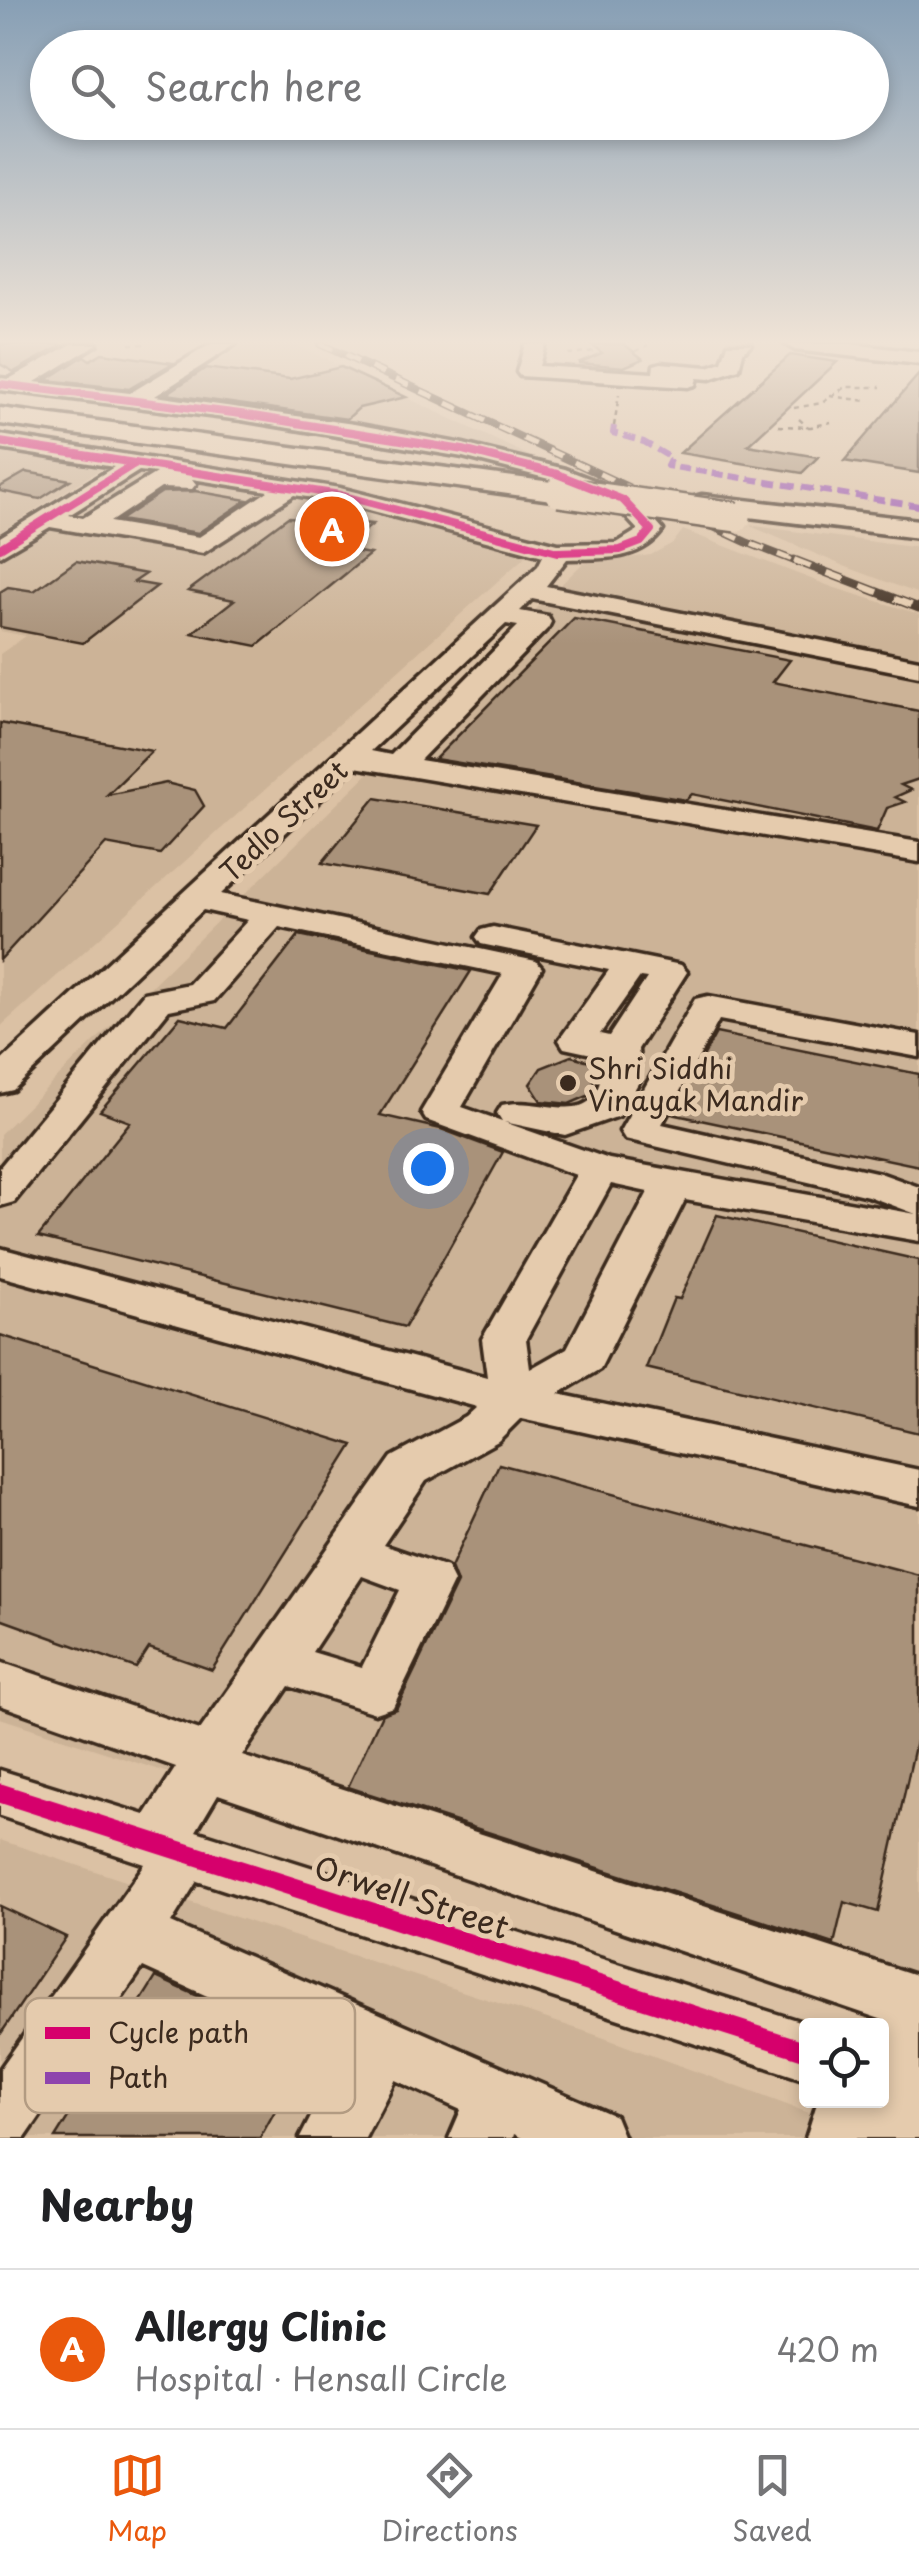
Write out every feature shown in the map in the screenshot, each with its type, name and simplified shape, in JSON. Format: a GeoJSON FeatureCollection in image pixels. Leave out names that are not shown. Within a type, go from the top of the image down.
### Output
{"type":"FeatureCollection","features":[{"type":"Feature","properties":{"kind":"main road"},"geometry":{"type":"LineString","coordinates":[[309,444],[736,517],[919,542]]}},
{"type":"Feature","properties":{"kind":"main road"},"geometry":{"type":"LineString","coordinates":[[552,487],[919,528]]}},
{"type":"Feature","properties":{"kind":"street"},"geometry":{"type":"LineString","coordinates":[[11,444],[281,492]]}},
{"type":"Feature","properties":{"kind":"street"},"geometry":{"type":"LineString","coordinates":[[86,527],[157,480],[380,503],[558,552],[628,548],[650,536],[652,526],[644,516],[608,492],[510,458],[435,444]]}},
{"type":"Feature","properties":{"kind":"street"},"geometry":{"type":"LineString","coordinates":[[0,548],[134,464]]}},
{"type":"Feature","properties":{"kind":"street"},"geometry":{"type":"LineString","coordinates":[[46,520],[203,545],[281,492]]}},
{"type":"Feature","properties":{"kind":"street","name":"Tedlo Street"},"geometry":{"type":"LineString","coordinates":[[0,1082],[528,590],[548,570],[558,552]]}},
{"type":"Feature","properties":{"kind":"street"},"geometry":{"type":"LineString","coordinates":[[528,590],[919,668]]}},
{"type":"Feature","properties":{"kind":"street"},"geometry":{"type":"LineString","coordinates":[[398,765],[538,622],[500,615]]}},
{"type":"Feature","properties":{"kind":"street"},"geometry":{"type":"LineString","coordinates":[[418,693],[460,701]]}},
{"type":"Feature","properties":{"kind":"street"},"geometry":{"type":"LineString","coordinates":[[350,756],[919,852]]}},
{"type":"Feature","properties":{"kind":"street"},"geometry":{"type":"LineString","coordinates":[[207,891],[271,915],[524,968],[440,1112],[522,1138],[599,1169],[919,1228]]}},
{"type":"Feature","properties":{"kind":"street"},"geometry":{"type":"LineString","coordinates":[[207,891],[631,964],[577,1040],[620,1049],[621,1080],[605,1108],[565,1123],[516,1113]]}},
{"type":"Feature","properties":{"kind":"street"},"geometry":{"type":"LineString","coordinates":[[0,1193],[157,1001],[201,993],[271,915]]}},
{"type":"Feature","properties":{"kind":"street"},"geometry":{"type":"LineString","coordinates":[[919,1046],[708,1006],[640,1131],[880,1186],[919,1202]]}},
{"type":"Feature","properties":{"kind":"street"},"geometry":{"type":"LineString","coordinates":[[512,1400],[504,1340],[599,1169]]}},
{"type":"Feature","properties":{"kind":"street"},"geometry":{"type":"LineString","coordinates":[[87,1998],[132,1934],[208,1762],[410,1469],[482,1429],[512,1400],[584,1358],[672,1185]]}},
{"type":"Feature","properties":{"kind":"street"},"geometry":{"type":"LineString","coordinates":[[0,1262],[512,1400],[919,1488]]}},
{"type":"Feature","properties":{"kind":"street"},"geometry":{"type":"LineString","coordinates":[[277,1662],[375,1692],[429,1582],[352,1553]]}},
{"type":"Feature","properties":{"kind":"street"},"geometry":{"type":"LineString","coordinates":[[0,1684],[208,1762],[919,2004]]}},
{"type":"Feature","properties":{"kind":"street","name":"Orwell Street"},"geometry":{"type":"LineString","coordinates":[[0,1794],[799,2048]]}},
{"type":"Feature","properties":{"kind":"street"},"geometry":{"type":"LineString","coordinates":[[132,1934],[274,1998]]}},
{"type":"Feature","properties":{"kind":"street"},"geometry":{"type":"LineString","coordinates":[[889,2096],[919,2022]]}},
{"type":"Feature","properties":{"kind":"street"},"geometry":{"type":"LineString","coordinates":[[355,2034],[381,2046],[490,2119],[592,2138]]}},
{"type":"Feature","properties":{"kind":"street"},"geometry":{"type":"LineString","coordinates":[[355,2094],[381,2046]]}},
{"type":"Feature","properties":{"kind":"street"},"geometry":{"type":"LineString","coordinates":[[0,2121],[25,2086]]}},
{"type":"Feature","properties":{"kind":"street"},"geometry":{"type":"LineString","coordinates":[[837,2138],[874,2108]]}},
{"type":"Feature","properties":{"kind":"street"},"geometry":{"type":"LineString","coordinates":[[331,2138],[345,2113]]}},
{"type":"Feature","properties":{"kind":"shaded area"},"geometry":{"type":"Polygon","coordinates":[[[458,444],[504,444],[538,460],[458,444]]]}},
{"type":"Feature","properties":{"kind":"shaded area"},"geometry":{"type":"Polygon","coordinates":[[[0,449],[101,466],[104,467],[0,532],[0,449]]]}},
{"type":"Feature","properties":{"kind":"shaded area"},"geometry":{"type":"Polygon","coordinates":[[[141,471],[302,499],[476,536],[527,555],[0,1027],[0,654],[26,636],[0,631],[0,558],[141,471]]]}},
{"type":"Feature","properties":{"kind":"shaded area"},"geometry":{"type":"Polygon","coordinates":[[[748,525],[919,548],[919,594],[844,566],[748,525]]]}},
{"type":"Feature","properties":{"kind":"shaded area"},"geometry":{"type":"Polygon","coordinates":[[[683,530],[832,587],[919,614],[919,2018],[0,1718],[0,1134],[582,564],[651,555],[673,543],[683,530]]]}},
{"type":"Feature","properties":{"kind":"shaded area"},"geometry":{"type":"Polygon","coordinates":[[[0,1840],[596,2035],[877,2138],[0,2138],[0,1840]]]}},
{"type":"Feature","properties":{"kind":"building"},"geometry":{"type":"Polygon","coordinates":[[[690,444],[749,444],[818,457],[802,473],[680,453],[690,444]]]}},
{"type":"Feature","properties":{"kind":"building"},"geometry":{"type":"Polygon","coordinates":[[[859,444],[919,444],[919,473],[844,461],[859,444]]]}},
{"type":"Feature","properties":{"kind":"building"},"geometry":{"type":"Polygon","coordinates":[[[26,472],[70,480],[40,499],[0,491],[0,487],[26,472]]]}},
{"type":"Feature","properties":{"kind":"building"},"geometry":{"type":"Polygon","coordinates":[[[195,491],[247,500],[198,533],[120,520],[162,492],[195,491]]]}},
{"type":"Feature","properties":{"kind":"building"},"geometry":{"type":"Polygon","coordinates":[[[288,517],[373,524],[342,549],[370,554],[257,646],[192,633],[234,600],[188,591],[288,517]]]}},
{"type":"Feature","properties":{"kind":"building"},"geometry":{"type":"Polygon","coordinates":[[[76,561],[146,574],[134,582],[157,586],[83,643],[0,627],[0,592],[8,587],[34,591],[76,561]]]}},
{"type":"Feature","properties":{"kind":"building"},"geometry":{"type":"Polygon","coordinates":[[[574,618],[790,660],[773,682],[919,711],[919,779],[901,785],[911,790],[895,797],[905,802],[887,808],[877,831],[692,794],[686,800],[435,759],[574,618]]]}},
{"type":"Feature","properties":{"kind":"building"},"geometry":{"type":"Polygon","coordinates":[[[0,723],[152,751],[107,795],[166,783],[195,790],[204,806],[160,854],[106,844],[0,960],[0,723]]]}},
{"type":"Feature","properties":{"kind":"building"},"geometry":{"type":"Polygon","coordinates":[[[375,798],[536,825],[490,894],[322,863],[375,798]]]}},
{"type":"Feature","properties":{"kind":"building"},"geometry":{"type":"Polygon","coordinates":[[[299,935],[471,971],[380,1115],[441,1129],[503,1152],[405,1327],[38,1237],[130,1122],[100,1111],[180,1017],[227,1028],[299,935]]]}},
{"type":"Feature","properties":{"kind":"building"},"geometry":{"type":"Polygon","coordinates":[[[716,1033],[919,1074],[919,1166],[672,1114],[716,1033]]]}},
{"type":"Feature","properties":{"kind":"building","name":"Shri Siddhi Vinayak Mandir"},"geometry":{"type":"Polygon","coordinates":[[[571,1056],[597,1063],[590,1095],[569,1104],[541,1101],[530,1084],[541,1068],[571,1056]]]}},
{"type":"Feature","properties":{"kind":"building"},"geometry":{"type":"Polygon","coordinates":[[[717,1215],[919,1260],[919,1433],[646,1368],[674,1298],[680,1299],[717,1215]]]}},
{"type":"Feature","properties":{"kind":"building"},"geometry":{"type":"Polygon","coordinates":[[[0,1335],[353,1445],[212,1670],[149,1648],[136,1668],[0,1619],[0,1335]]]}},
{"type":"Feature","properties":{"kind":"building"},"geometry":{"type":"Polygon","coordinates":[[[499,1464],[919,1575],[919,1728],[878,1912],[844,1902],[834,1944],[348,1787],[382,1714],[396,1709],[457,1583],[451,1567],[499,1464]]]}},
{"type":"Feature","properties":{"kind":"building"},"geometry":{"type":"Polygon","coordinates":[[[0,1906],[66,1937],[0,2035],[0,1906]]]}},
{"type":"Feature","properties":{"kind":"building"},"geometry":{"type":"Polygon","coordinates":[[[156,1977],[202,1998],[143,1998],[156,1977]]]}},
{"type":"Feature","properties":{"kind":"building"},"geometry":{"type":"Polygon","coordinates":[[[71,2113],[274,2113],[260,2138],[55,2138],[71,2113]]]}},
{"type":"Feature","properties":{"kind":"railway"},"geometry":{"type":"LineString","coordinates":[[535,444],[800,563]]}},
{"type":"Feature","properties":{"kind":"railway"},"geometry":{"type":"LineString","coordinates":[[794,560],[919,608]]}},
{"type":"Feature","properties":{"kind":"marked path"},"geometry":{"type":"LineString","coordinates":[[648,444],[671,458],[667,466],[919,506]]}},
{"type":"Feature","properties":{"kind":"cycle path"},"geometry":{"type":"LineString","coordinates":[[11,444],[340,495],[558,552],[620,550],[641,542],[651,530],[623,500],[557,474],[429,444]]}},
{"type":"Feature","properties":{"kind":"cycle path"},"geometry":{"type":"LineString","coordinates":[[0,548],[134,464]]}},
{"type":"Feature","properties":{"kind":"cycle path"},"geometry":{"type":"LineString","coordinates":[[0,1793],[799,2049]]}},
{"type":"Feature","properties":{"kind":"place","name":"Allergy Clinic"},"geometry":{"type":"Point","coordinates":[332,529]}},
{"type":"Feature","properties":{"kind":"place","name":"Shri Siddhi Vinayak Mandir"},"geometry":{"type":"Point","coordinates":[568,1083]}}]}
